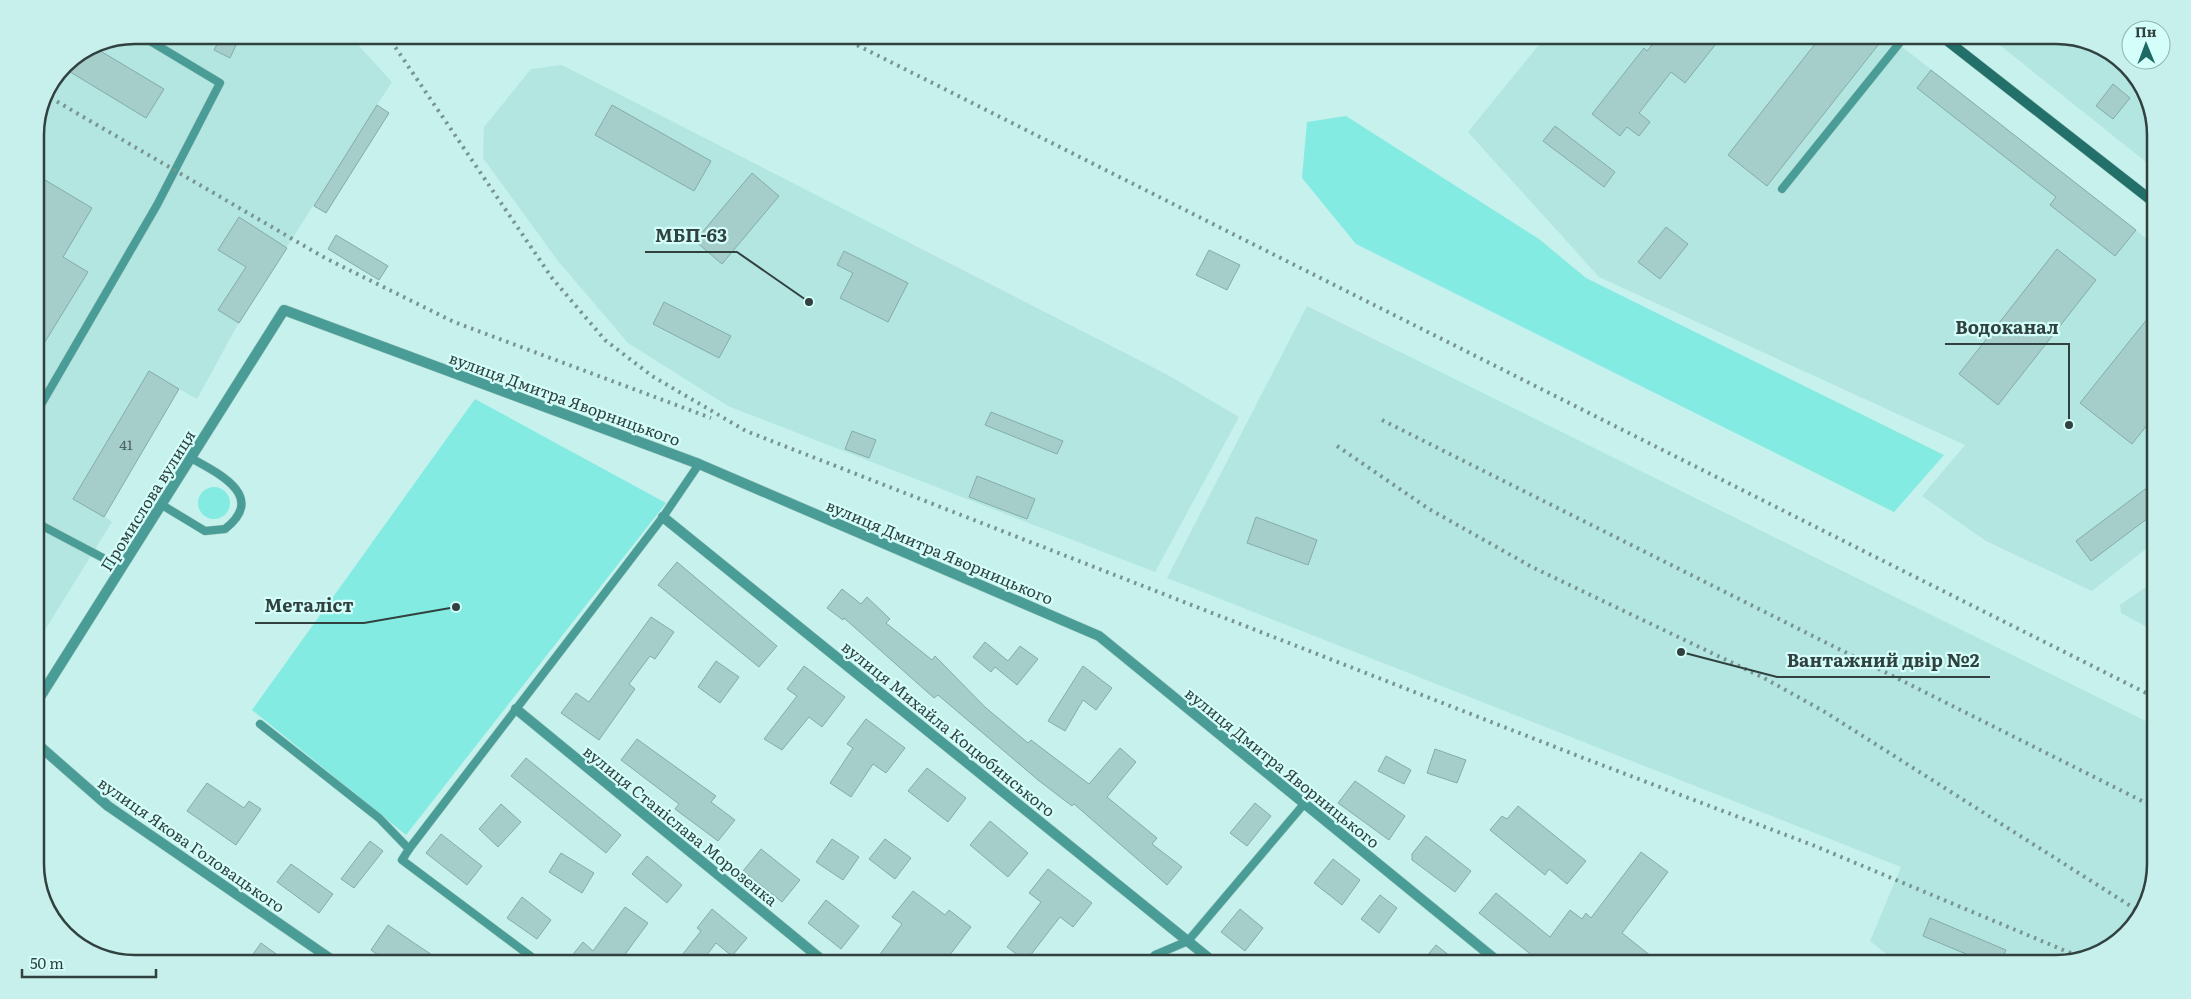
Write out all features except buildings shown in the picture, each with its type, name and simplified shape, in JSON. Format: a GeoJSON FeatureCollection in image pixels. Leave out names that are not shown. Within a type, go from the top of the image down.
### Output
{"type":"FeatureCollection","features":[{"type":"Feature","properties":{"kind":"main road"},"geometry":{"type":"LineString","coordinates":[[1952,44],[2147,197]]}},
{"type":"Feature","properties":{"kind":"street","name":"Промислова вулиця"},"geometry":{"type":"LineString","coordinates":[[44,691],[284,310]]}},
{"type":"Feature","properties":{"kind":"street","name":"вулиця Дмитра Яворницького"},"geometry":{"type":"LineString","coordinates":[[284,310],[699,464],[1100,636],[1491,955]]}},
{"type":"Feature","properties":{"kind":"street","name":"вулиця Михайла Коцюбинського"},"geometry":{"type":"LineString","coordinates":[[662,517],[1205,955]]}},
{"type":"Feature","properties":{"kind":"street","name":"вулиця Станіслава Морозенка"},"geometry":{"type":"LineString","coordinates":[[516,709],[816,955]]}},
{"type":"Feature","properties":{"kind":"street","name":"вулиця Якова Головацького"},"geometry":{"type":"LineString","coordinates":[[44,750],[108,806],[325,955]]}},
{"type":"Feature","properties":{"kind":"lane"},"geometry":{"type":"LineString","coordinates":[[44,400],[157,205],[220,83],[155,44]]}},
{"type":"Feature","properties":{"kind":"lane"},"geometry":{"type":"LineString","coordinates":[[1782,188],[1899,44]]}},
{"type":"Feature","properties":{"kind":"lane"},"geometry":{"type":"LineString","coordinates":[[162,505],[205,531],[225,529],[238,514],[240,504],[235,486],[229,480],[192,458]]}},
{"type":"Feature","properties":{"kind":"lane"},"geometry":{"type":"LineString","coordinates":[[529,955],[402,860],[662,517],[699,464]]}},
{"type":"Feature","properties":{"kind":"lane"},"geometry":{"type":"LineString","coordinates":[[44,527],[122,568]]}},
{"type":"Feature","properties":{"kind":"lane"},"geometry":{"type":"LineString","coordinates":[[260,724],[379,818],[409,849]]}},
{"type":"Feature","properties":{"kind":"lane"},"geometry":{"type":"LineString","coordinates":[[1155,955],[1188,941],[1304,804]]}},
{"type":"Feature","properties":{"kind":"shaded area"},"geometry":{"type":"Polygon","coordinates":[[[357,44],[392,82],[377,105],[389,113],[326,213],[313,206],[237,326],[197,399],[179,389],[104,516],[112,522],[44,632],[44,129],[47,111],[56,89],[70,70],[84,59],[100,51],[123,45],[357,44]]]}},
{"type":"Feature","properties":{"kind":"shaded area"},"geometry":{"type":"Polygon","coordinates":[[[1540,44],[1898,44],[2147,239],[2147,548],[2092,591],[1986,541],[1922,496],[1965,445],[1599,277],[1468,132],[1540,44]]]}},
{"type":"Feature","properties":{"kind":"shaded area"},"geometry":{"type":"Polygon","coordinates":[[[1998,44],[2062,44],[2085,49],[2102,56],[2121,70],[2135,89],[2144,111],[2147,129],[2147,163],[1998,44]]]}},
{"type":"Feature","properties":{"kind":"shaded area"},"geometry":{"type":"Polygon","coordinates":[[[562,65],[1166,374],[1239,417],[1155,572],[728,406],[628,343],[558,261],[483,158],[484,127],[531,69],[562,65]]]}},
{"type":"Feature","properties":{"kind":"shaded area"},"geometry":{"type":"Polygon","coordinates":[[[1346,116],[1539,239],[1586,278],[1944,455],[1894,512],[1356,244],[1302,178],[1307,122],[1346,116]]]}},
{"type":"Feature","properties":{"kind":"shaded area"},"geometry":{"type":"Polygon","coordinates":[[[1307,306],[2147,722],[2147,864],[2144,888],[2132,915],[2116,933],[2096,946],[2080,952],[2056,955],[1888,955],[1870,941],[1901,867],[1167,578],[1307,306]]]}},
{"type":"Feature","properties":{"kind":"shaded area"},"geometry":{"type":"Polygon","coordinates":[[[475,399],[666,503],[406,835],[252,710],[475,399]]]}},
{"type":"Feature","properties":{"kind":"shaded area"},"geometry":{"type":"Polygon","coordinates":[[[214,487],[226,491],[230,503],[226,515],[214,519],[202,515],[198,503],[202,491],[214,487]]]}},
{"type":"Feature","properties":{"kind":"shaded area"},"geometry":{"type":"Polygon","coordinates":[[[2147,586],[2147,627],[2121,613],[2120,605],[2147,586]]]}},
{"type":"Feature","properties":{"kind":"railway"},"geometry":{"type":"LineString","coordinates":[[393,44],[552,278],[605,340],[652,376],[746,431],[1586,759],[1815,846],[2071,953]]}},
{"type":"Feature","properties":{"kind":"railway"},"geometry":{"type":"LineString","coordinates":[[855,44],[2147,693]]}},
{"type":"Feature","properties":{"kind":"railway"},"geometry":{"type":"LineString","coordinates":[[52,98],[325,258],[454,322],[711,418]]}},
{"type":"Feature","properties":{"kind":"railway"},"geometry":{"type":"LineString","coordinates":[[1382,420],[2147,803]]}},
{"type":"Feature","properties":{"kind":"railway"},"geometry":{"type":"LineString","coordinates":[[1337,446],[1429,509],[1532,567],[1764,678],[1825,712],[2135,909]]}},
{"type":"Feature","properties":{"kind":"place","name":"МБП-63"},"geometry":{"type":"Point","coordinates":[809,302]}},
{"type":"Feature","properties":{"kind":"place","name":"Водоканал"},"geometry":{"type":"Point","coordinates":[2069,425]}},
{"type":"Feature","properties":{"kind":"place","name":"Металіст"},"geometry":{"type":"Point","coordinates":[456,607]}},
{"type":"Feature","properties":{"kind":"place","name":"Вантажний двір №2"},"geometry":{"type":"Point","coordinates":[1681,652]}}]}
